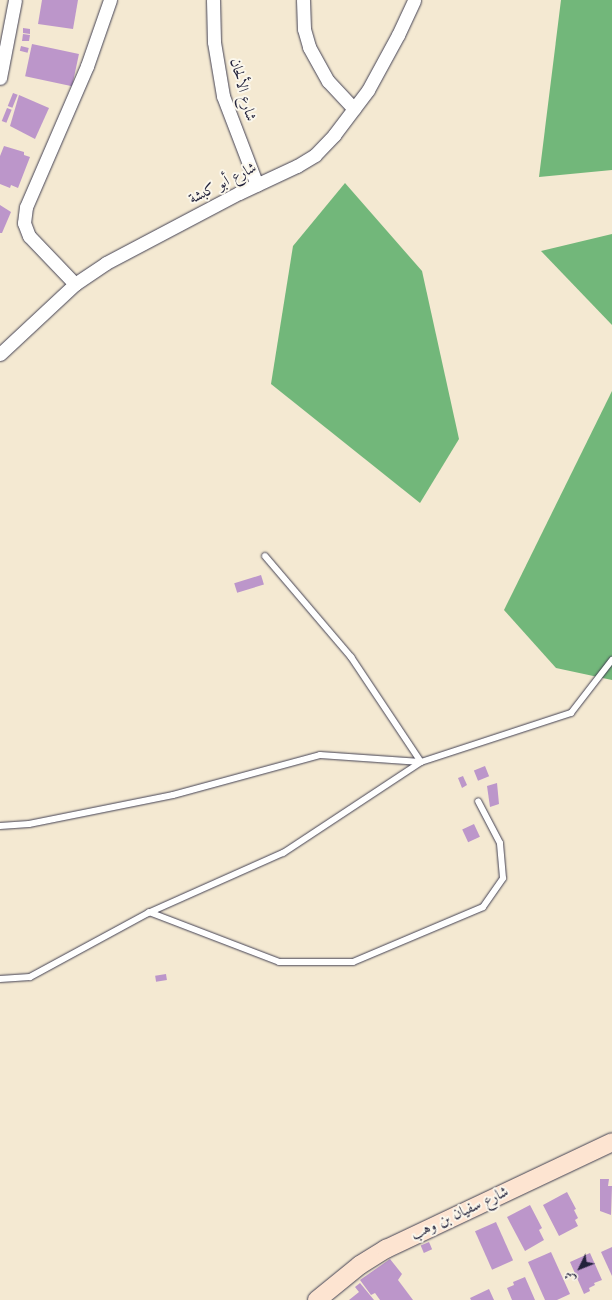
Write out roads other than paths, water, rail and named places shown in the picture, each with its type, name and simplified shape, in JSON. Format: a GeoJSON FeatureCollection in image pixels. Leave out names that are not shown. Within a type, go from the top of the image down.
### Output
{"type":"FeatureCollection","features":[{"type":"Feature","properties":{"kind":"street"},"geometry":{"type":"LineString","coordinates":[[0,78],[15,0]]}},
{"type":"Feature","properties":{"kind":"street"},"geometry":{"type":"LineString","coordinates":[[75,284],[29,236],[24,223],[26,206],[87,66],[110,0]]}},
{"type":"Feature","properties":{"kind":"street","name":"شارع الألحان"},"geometry":{"type":"LineString","coordinates":[[213,0],[214,42],[223,96],[257,185]]}},
{"type":"Feature","properties":{"kind":"street"},"geometry":{"type":"LineString","coordinates":[[304,0],[304,29],[309,47],[328,81],[354,109]]}},
{"type":"Feature","properties":{"kind":"street","name":"شارع أبو كبشة"},"geometry":{"type":"LineString","coordinates":[[0,354],[75,284],[124,252],[298,166],[315,155],[334,135],[354,109],[381,68],[414,0]]}},
{"type":"Feature","properties":{"kind":"street","name":"شارع سفيان بن وهب"},"geometry":{"type":"LineString","coordinates":[[320,1299],[386,1249],[612,1142]]}},
{"type":"Feature","properties":{"kind":"lane"},"geometry":{"type":"LineString","coordinates":[[265,556],[351,657],[421,762]]}},
{"type":"Feature","properties":{"kind":"lane"},"geometry":{"type":"LineString","coordinates":[[0,979],[30,977],[148,912],[283,853],[421,762],[571,713],[612,660]]}},
{"type":"Feature","properties":{"kind":"lane"},"geometry":{"type":"LineString","coordinates":[[0,826],[29,824],[173,795],[320,755],[421,762]]}},
{"type":"Feature","properties":{"kind":"lane"},"geometry":{"type":"LineString","coordinates":[[148,912],[279,962],[353,962],[483,907],[503,878],[500,843],[478,801]]}}]}
